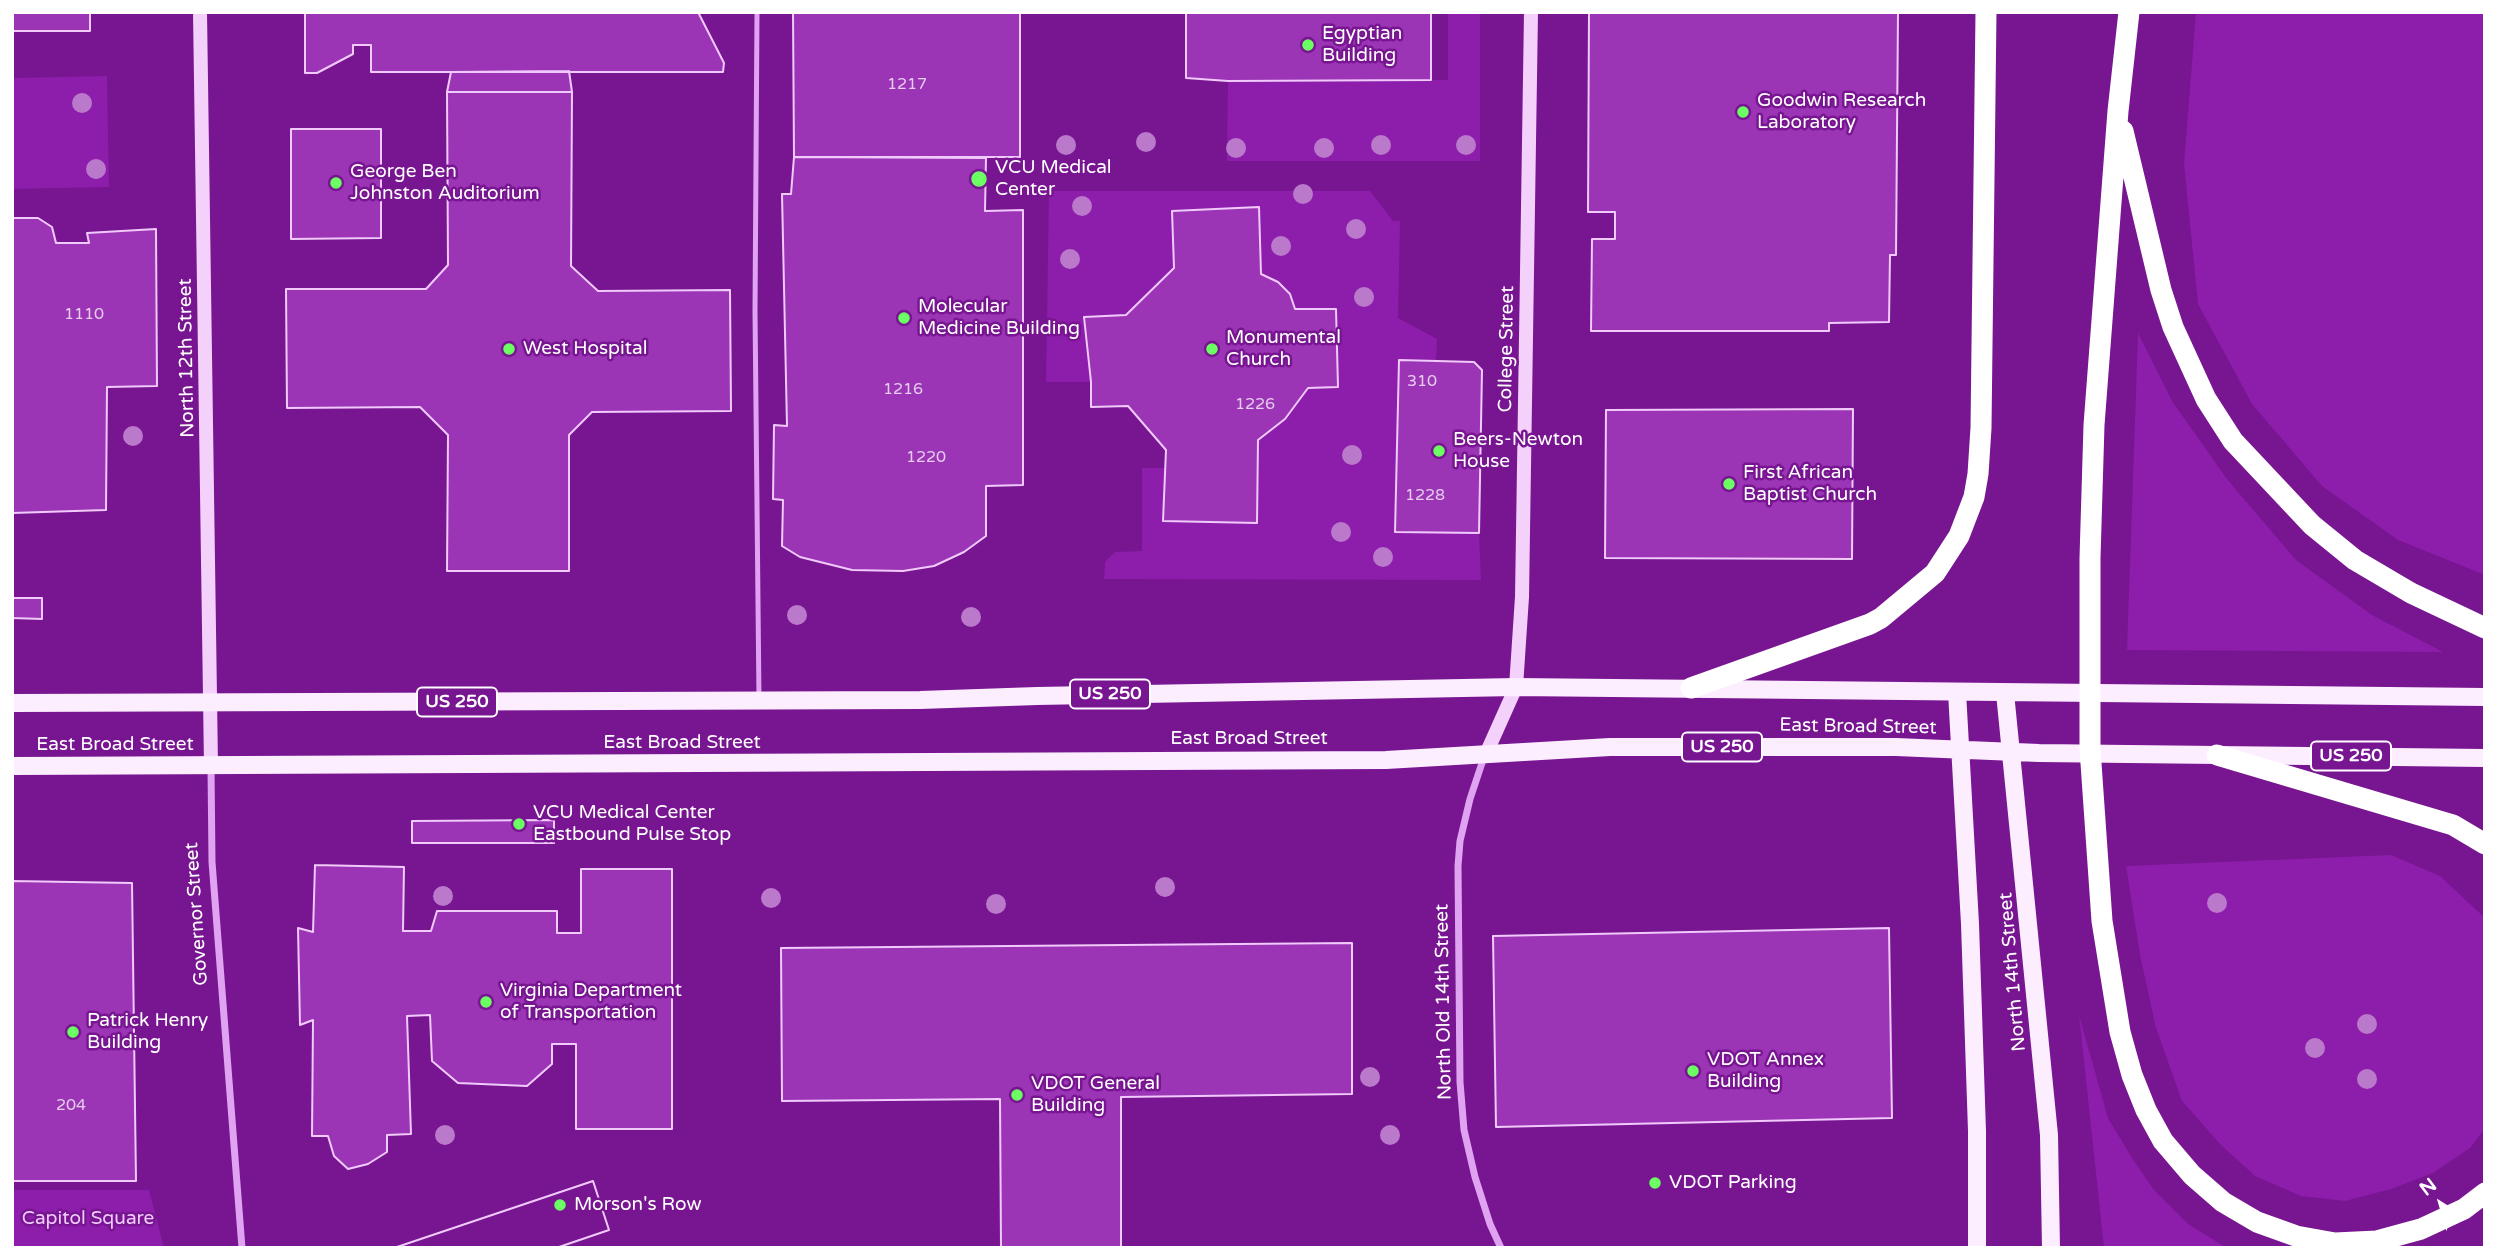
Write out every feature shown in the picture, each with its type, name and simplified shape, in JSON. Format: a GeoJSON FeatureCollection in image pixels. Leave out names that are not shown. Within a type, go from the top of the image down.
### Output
{"type":"FeatureCollection","features":[{"type":"Feature","properties":{"kind":"highway"},"geometry":{"type":"LineString","coordinates":[[1691,688],[1870,625],[1935,573],[1959,536],[1974,497],[1981,428],[1986,12]]}},
{"type":"Feature","properties":{"kind":"highway"},"geometry":{"type":"LineString","coordinates":[[2129,12],[2118,111],[2094,425],[2090,558],[2090,749],[2102,921],[2118,1019],[2132,1075],[2146,1110],[2163,1141],[2192,1175],[2223,1202],[2257,1222],[2296,1236],[2335,1243],[2377,1241],[2421,1229],[2464,1209],[2485,1193]]}},
{"type":"Feature","properties":{"kind":"highway"},"geometry":{"type":"LineString","coordinates":[[2118,111],[2161,290],[2173,327],[2206,399],[2233,441],[2312,525],[2355,560],[2411,593],[2485,628]]}},
{"type":"Feature","properties":{"kind":"highway"},"geometry":{"type":"LineString","coordinates":[[2209,755],[2453,825],[2485,844]]}},
{"type":"Feature","properties":{"kind":"main road","name":"East Broad Street"},"geometry":{"type":"LineString","coordinates":[[12,703],[920,700],[1516,687],[2485,697]]}},
{"type":"Feature","properties":{"kind":"main road","name":"North 14th Street"},"geometry":{"type":"LineString","coordinates":[[1957,692],[1970,924],[1978,1248]]}},
{"type":"Feature","properties":{"kind":"main road","name":"North 14th Street"},"geometry":{"type":"LineString","coordinates":[[2005,693],[2049,1135],[2051,1248]]}},
{"type":"Feature","properties":{"kind":"main road","name":"East Broad Street"},"geometry":{"type":"LineString","coordinates":[[12,766],[1386,760],[1610,747],[2485,758]]}},
{"type":"Feature","properties":{"kind":"street","name":"North 12th Street"},"geometry":{"type":"LineString","coordinates":[[200,12],[211,703]]}},
{"type":"Feature","properties":{"kind":"street","name":"College Street"},"geometry":{"type":"LineString","coordinates":[[1516,687],[1524,539],[1531,12]]}},
{"type":"Feature","properties":{"kind":"street"},"geometry":{"type":"LineString","coordinates":[[1486,754],[1516,687]]}},
{"type":"Feature","properties":{"kind":"street","name":"Governor Street"},"geometry":{"type":"LineString","coordinates":[[211,703],[212,862],[242,1248]]}},
{"type":"Feature","properties":{"kind":"street","name":"North Old 14th Street"},"geometry":{"type":"LineString","coordinates":[[1486,754],[1470,799],[1460,841],[1458,866],[1460,1082],[1464,1130],[1472,1165],[1490,1224],[1501,1248]]}},
{"type":"Feature","properties":{"kind":"lane"},"geometry":{"type":"LineString","coordinates":[[757,12],[755,312],[759,700]]}},
{"type":"Feature","properties":{"kind":"green space"},"geometry":{"type":"Polygon","coordinates":[[[1448,12],[1480,12],[1480,161],[1227,161],[1228,81],[1448,80],[1448,12]]]}},
{"type":"Feature","properties":{"kind":"green space"},"geometry":{"type":"Polygon","coordinates":[[[2196,12],[2485,12],[2485,575],[2398,540],[2322,486],[2252,404],[2198,304],[2184,164],[2196,12]]]}},
{"type":"Feature","properties":{"kind":"green space"},"geometry":{"type":"Polygon","coordinates":[[[107,76],[109,187],[12,189],[12,78],[107,76]]]}},
{"type":"Feature","properties":{"kind":"green space"},"geometry":{"type":"Polygon","coordinates":[[[1049,191],[1370,191],[1393,221],[1400,221],[1398,318],[1437,339],[1436,361],[1399,360],[1396,532],[1479,533],[1481,580],[1104,579],[1105,562],[1115,552],[1142,551],[1142,468],[1165,468],[1164,521],[1256,523],[1258,440],[1308,388],[1338,387],[1336,309],[1295,309],[1278,282],[1261,274],[1258,207],[1172,212],[1174,268],[1126,315],[1084,317],[1091,382],[1046,382],[1049,191]]]}},
{"type":"Feature","properties":{"kind":"green space"},"geometry":{"type":"Polygon","coordinates":[[[2138,333],[2172,401],[2227,479],[2296,560],[2372,615],[2443,652],[2127,650],[2138,333]]]}},
{"type":"Feature","properties":{"kind":"green space"},"geometry":{"type":"Polygon","coordinates":[[[2391,855],[2440,876],[2485,918],[2485,1128],[2470,1148],[2433,1173],[2391,1189],[2345,1201],[2301,1196],[2255,1176],[2221,1145],[2182,1101],[2156,1028],[2140,955],[2126,866],[2391,855]]]}},
{"type":"Feature","properties":{"kind":"green space"},"geometry":{"type":"Polygon","coordinates":[[[2079,1015],[2108,1118],[2132,1158],[2154,1190],[2188,1224],[2227,1248],[2104,1248],[2079,1015]]]}},
{"type":"Feature","properties":{"kind":"green space","name":"Capitol Square"},"geometry":{"type":"Polygon","coordinates":[[[12,1190],[149,1190],[164,1248],[12,1248],[12,1190]]]}},
{"type":"Feature","properties":{"kind":"building"},"geometry":{"type":"Polygon","coordinates":[[[12,12],[90,12],[90,31],[12,31],[12,12]]]}},
{"type":"Feature","properties":{"kind":"building"},"geometry":{"type":"Polygon","coordinates":[[[305,12],[698,12],[724,63],[723,72],[371,72],[371,45],[353,45],[353,54],[317,73],[305,73],[305,12]]]}},
{"type":"Feature","properties":{"kind":"building"},"geometry":{"type":"Polygon","coordinates":[[[793,12],[1020,12],[1020,157],[794,157],[793,12]]]}},
{"type":"Feature","properties":{"kind":"building","name":"Egyptian Building"},"geometry":{"type":"Polygon","coordinates":[[[1186,12],[1431,12],[1431,80],[1228,81],[1186,78],[1186,12]]]}},
{"type":"Feature","properties":{"kind":"building","name":"Goodwin Research Laboratory"},"geometry":{"type":"Polygon","coordinates":[[[1589,12],[1898,12],[1896,255],[1890,255],[1889,322],[1829,323],[1829,331],[1591,331],[1592,239],[1615,239],[1615,212],[1588,212],[1589,12]]]}},
{"type":"Feature","properties":{"kind":"building"},"geometry":{"type":"Polygon","coordinates":[[[569,71],[572,92],[447,92],[451,72],[569,71]]]}},
{"type":"Feature","properties":{"kind":"building","name":"West Hospital"},"geometry":{"type":"Polygon","coordinates":[[[447,92],[572,92],[571,266],[598,291],[730,290],[731,411],[592,412],[569,435],[569,571],[447,571],[448,435],[420,407],[287,408],[286,289],[426,289],[448,265],[447,92]]]}},
{"type":"Feature","properties":{"kind":"building","name":"George Ben Johnston Auditorium"},"geometry":{"type":"Polygon","coordinates":[[[291,129],[381,129],[381,238],[291,239],[291,129]]]}},
{"type":"Feature","properties":{"kind":"building","name":"Molecular Medicine Building"},"geometry":{"type":"Polygon","coordinates":[[[794,157],[986,158],[985,211],[1023,210],[1023,485],[986,486],[986,536],[964,552],[934,566],[903,571],[852,570],[800,557],[782,546],[783,500],[773,499],[774,425],[787,426],[782,194],[791,194],[794,157]]]}},
{"type":"Feature","properties":{"kind":"building","name":"Monumental Church"},"geometry":{"type":"Polygon","coordinates":[[[1259,207],[1261,274],[1278,282],[1290,294],[1295,309],[1336,309],[1338,387],[1308,388],[1285,419],[1258,440],[1257,523],[1163,521],[1166,450],[1128,406],[1091,407],[1084,317],[1126,315],[1174,268],[1172,211],[1259,207]]]}},
{"type":"Feature","properties":{"kind":"building"},"geometry":{"type":"Polygon","coordinates":[[[12,218],[38,218],[52,227],[56,243],[89,243],[87,233],[156,229],[157,386],[107,387],[106,510],[12,513],[12,218]]]}},
{"type":"Feature","properties":{"kind":"building","name":"Beers-Newton House"},"geometry":{"type":"Polygon","coordinates":[[[1399,360],[1474,362],[1482,370],[1479,533],[1395,532],[1399,360]]]}},
{"type":"Feature","properties":{"kind":"building","name":"First African Baptist Church"},"geometry":{"type":"Polygon","coordinates":[[[1853,409],[1852,559],[1605,558],[1606,410],[1853,409]]]}},
{"type":"Feature","properties":{"kind":"building"},"geometry":{"type":"Polygon","coordinates":[[[12,598],[42,598],[42,619],[12,618],[12,598]]]}},
{"type":"Feature","properties":{"kind":"building"},"geometry":{"type":"Polygon","coordinates":[[[554,820],[554,843],[412,843],[412,821],[554,820]]]}},
{"type":"Feature","properties":{"kind":"building"},"geometry":{"type":"Polygon","coordinates":[[[315,865],[404,867],[403,931],[431,931],[437,911],[557,911],[557,933],[581,933],[581,869],[672,869],[672,1129],[576,1129],[576,1044],[552,1044],[552,1064],[527,1086],[458,1083],[432,1061],[430,1015],[407,1016],[411,1134],[387,1135],[387,1152],[368,1164],[348,1169],[334,1156],[328,1136],[312,1136],[313,1020],[300,1025],[298,928],[313,932],[315,865]]]}},
{"type":"Feature","properties":{"kind":"building","name":"Patrick Henry Building"},"geometry":{"type":"Polygon","coordinates":[[[12,881],[132,883],[136,1181],[12,1181],[12,881]]]}},
{"type":"Feature","properties":{"kind":"building","name":"VDOT Annex Building"},"geometry":{"type":"Polygon","coordinates":[[[1889,928],[1892,1118],[1496,1127],[1493,936],[1889,928]]]}},
{"type":"Feature","properties":{"kind":"building","name":"VDOT General Building"},"geometry":{"type":"Polygon","coordinates":[[[1352,943],[1352,1094],[1121,1097],[1121,1248],[1001,1248],[1000,1099],[782,1101],[781,948],[1352,943]]]}},
{"type":"Feature","properties":{"kind":"building","name":"Morson's Row"},"geometry":{"type":"Polygon","coordinates":[[[593,1181],[609,1230],[556,1248],[394,1248],[593,1181]]]}},
{"type":"Feature","properties":{"kind":"building","name":"Morson's Row"},"geometry":{"type":"Polygon","coordinates":[[[593,1181],[609,1230],[556,1248],[394,1248],[593,1181]]]}},
{"type":"Feature","properties":{"kind":"place","name":"Egyptian Building"},"geometry":{"type":"Point","coordinates":[1308,45]}},
{"type":"Feature","properties":{"kind":"place","name":"Goodwin Research Laboratory"},"geometry":{"type":"Point","coordinates":[1743,112]}},
{"type":"Feature","properties":{"kind":"place","name":"VCU Medical Center"},"geometry":{"type":"Point","coordinates":[979,179]}},
{"type":"Feature","properties":{"kind":"place","name":"George Ben Johnston Auditorium"},"geometry":{"type":"Point","coordinates":[336,183]}},
{"type":"Feature","properties":{"kind":"place","name":"Molecular Medicine Building"},"geometry":{"type":"Point","coordinates":[904,318]}},
{"type":"Feature","properties":{"kind":"place","name":"West Hospital"},"geometry":{"type":"Point","coordinates":[509,349]}},
{"type":"Feature","properties":{"kind":"place","name":"Monumental Church"},"geometry":{"type":"Point","coordinates":[1212,349]}},
{"type":"Feature","properties":{"kind":"place","name":"Beers-Newton House"},"geometry":{"type":"Point","coordinates":[1439,451]}},
{"type":"Feature","properties":{"kind":"place","name":"First African Baptist Church"},"geometry":{"type":"Point","coordinates":[1729,484]}},
{"type":"Feature","properties":{"kind":"place","name":"VCU Medical Center Eastbound Pulse Stop"},"geometry":{"type":"Point","coordinates":[519,824]}},
{"type":"Feature","properties":{"kind":"place","name":"Virginia Department of Transportation"},"geometry":{"type":"Point","coordinates":[486,1002]}},
{"type":"Feature","properties":{"kind":"place","name":"Patrick Henry Building"},"geometry":{"type":"Point","coordinates":[73,1032]}},
{"type":"Feature","properties":{"kind":"place","name":"VDOT Annex Building"},"geometry":{"type":"Point","coordinates":[1693,1071]}},
{"type":"Feature","properties":{"kind":"place","name":"VDOT General Building"},"geometry":{"type":"Point","coordinates":[1017,1095]}},
{"type":"Feature","properties":{"kind":"place","name":"VDOT Parking"},"geometry":{"type":"Point","coordinates":[1655,1183]}},
{"type":"Feature","properties":{"kind":"place","name":"Morson's Row"},"geometry":{"type":"Point","coordinates":[560,1205]}}]}
